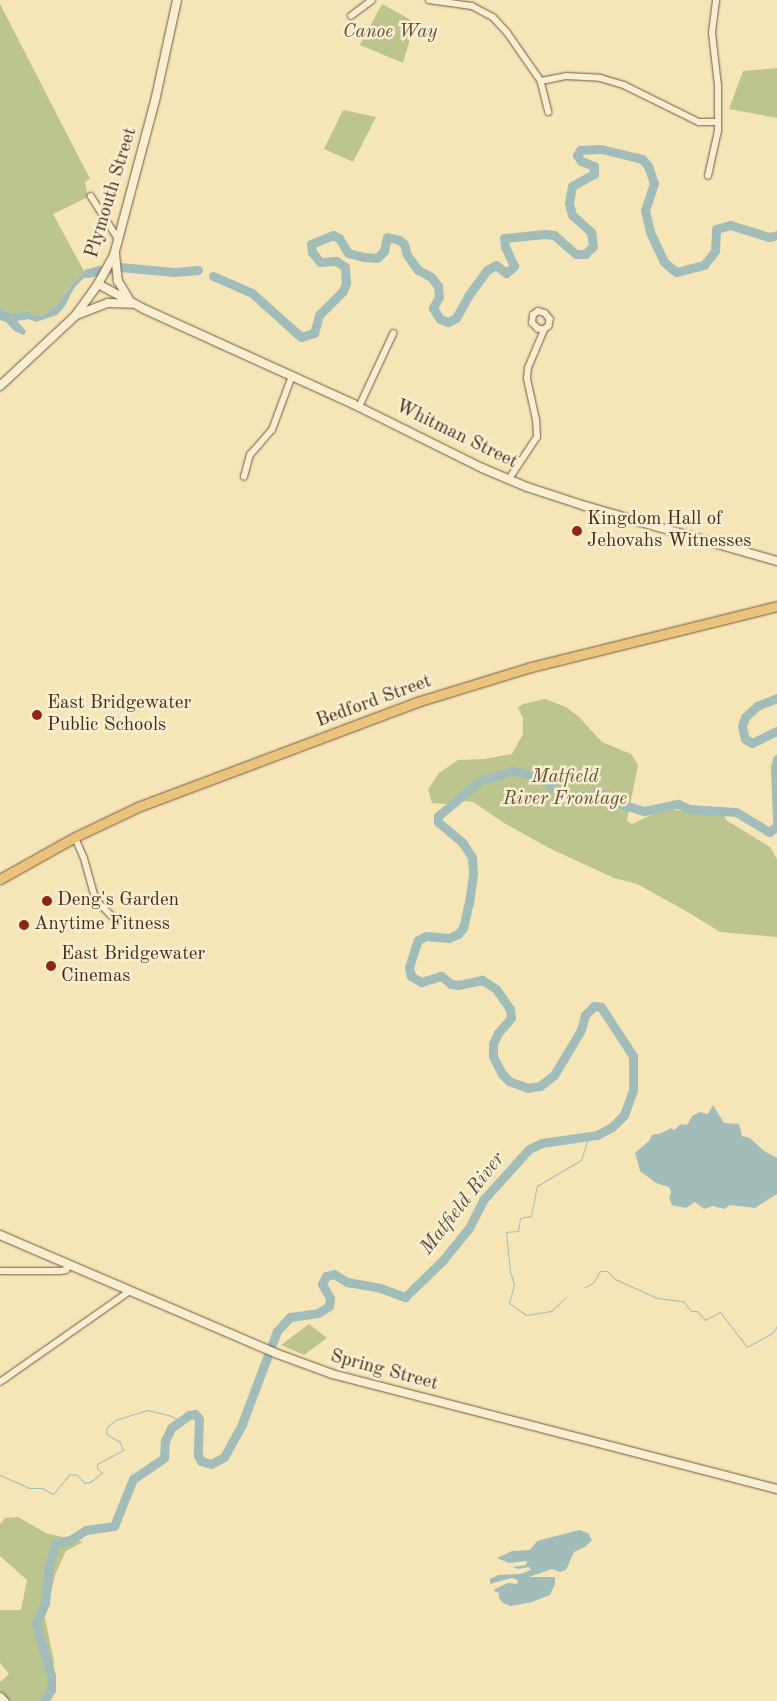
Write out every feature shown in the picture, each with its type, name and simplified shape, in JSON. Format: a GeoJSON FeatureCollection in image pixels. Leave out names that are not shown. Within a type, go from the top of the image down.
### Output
{"type":"FeatureCollection","features":[{"type":"Feature","properties":{"kind":"main road","name":"Plymouth Street"},"geometry":{"type":"LineString","coordinates":[[0,386],[75,316],[100,281],[113,267],[115,251],[160,78],[177,0]]}},
{"type":"Feature","properties":{"kind":"main road"},"geometry":{"type":"LineString","coordinates":[[113,267],[124,293],[134,304]]}},
{"type":"Feature","properties":{"kind":"main road","name":"Whitman Street"},"geometry":{"type":"LineString","coordinates":[[100,281],[134,304],[359,407],[509,479],[584,506],[777,561]]}},
{"type":"Feature","properties":{"kind":"main road"},"geometry":{"type":"LineString","coordinates":[[75,316],[108,303],[134,304]]}},
{"type":"Feature","properties":{"kind":"main road","name":"Bedford Street"},"geometry":{"type":"LineString","coordinates":[[0,879],[75,837],[152,801],[462,687],[544,663],[777,606]]}},
{"type":"Feature","properties":{"kind":"main road","name":"Spring Street"},"geometry":{"type":"LineString","coordinates":[[0,1235],[263,1348],[341,1377],[777,1489]]}},
{"type":"Feature","properties":{"kind":"street"},"geometry":{"type":"LineString","coordinates":[[351,16],[372,0]]}},
{"type":"Feature","properties":{"kind":"street"},"geometry":{"type":"LineString","coordinates":[[429,0],[464,4],[488,13],[507,32],[541,81],[549,112]]}},
{"type":"Feature","properties":{"kind":"street"},"geometry":{"type":"LineString","coordinates":[[708,176],[716,144],[718,122],[718,86],[712,34],[716,0]]}},
{"type":"Feature","properties":{"kind":"street"},"geometry":{"type":"LineString","coordinates":[[541,81],[566,76],[600,78],[624,85],[699,122],[718,122]]}},
{"type":"Feature","properties":{"kind":"street"},"geometry":{"type":"LineString","coordinates":[[91,196],[119,240]]}},
{"type":"Feature","properties":{"kind":"street"},"geometry":{"type":"LineString","coordinates":[[509,479],[537,436],[536,420],[527,373],[544,330]]}},
{"type":"Feature","properties":{"kind":"street"},"geometry":{"type":"LineString","coordinates":[[359,407],[393,334]]}},
{"type":"Feature","properties":{"kind":"street"},"geometry":{"type":"LineString","coordinates":[[244,477],[250,455],[272,430],[292,376]]}},
{"type":"Feature","properties":{"kind":"street"},"geometry":{"type":"LineString","coordinates":[[75,837],[84,857],[96,900],[114,918]]}},
{"type":"Feature","properties":{"kind":"street"},"geometry":{"type":"LineString","coordinates":[[0,1271],[60,1271],[67,1269],[70,1265]]}},
{"type":"Feature","properties":{"kind":"street"},"geometry":{"type":"LineString","coordinates":[[0,1382],[130,1291]]}},
{"type":"Feature","properties":{"kind":"street"},"geometry":{"type":"LineString","coordinates":[[0,1696],[5,1701]]}},
{"type":"Feature","properties":{"kind":"green space"},"geometry":{"type":"Polygon","coordinates":[[[0,4],[90,179],[85,182],[88,197],[53,214],[85,273],[75,280],[56,306],[42,316],[33,315],[29,311],[14,313],[5,311],[0,306],[0,4]]]}},
{"type":"Feature","properties":{"kind":"green space","name":"Canoe Way"},"geometry":{"type":"Polygon","coordinates":[[[382,4],[415,22],[403,63],[360,45],[382,4]]]}},
{"type":"Feature","properties":{"kind":"green space"},"geometry":{"type":"Polygon","coordinates":[[[777,68],[777,118],[729,109],[743,71],[777,68]]]}},
{"type":"Feature","properties":{"kind":"green space"},"geometry":{"type":"Polygon","coordinates":[[[343,110],[376,117],[353,162],[324,149],[343,110]]]}},
{"type":"Feature","properties":{"kind":"green space","name":"Matfield River Frontage"},"geometry":{"type":"Polygon","coordinates":[[[545,699],[566,707],[578,716],[602,742],[631,754],[638,765],[627,821],[632,824],[664,809],[724,815],[726,820],[770,847],[777,859],[777,937],[720,932],[637,884],[614,878],[551,849],[504,823],[473,802],[432,803],[428,789],[439,773],[458,760],[484,759],[512,754],[523,734],[523,718],[518,708],[523,704],[545,699]]]}},
{"type":"Feature","properties":{"kind":"green space"},"geometry":{"type":"Polygon","coordinates":[[[309,1324],[327,1338],[304,1355],[281,1345],[309,1324]]]}},
{"type":"Feature","properties":{"kind":"green space"},"geometry":{"type":"Polygon","coordinates":[[[18,1517],[46,1533],[83,1542],[66,1551],[55,1575],[45,1618],[54,1661],[52,1690],[47,1701],[0,1701],[0,1682],[9,1674],[0,1663],[0,1610],[21,1610],[27,1580],[0,1556],[0,1524],[5,1518],[18,1517]]]}},
{"type":"Feature","properties":{"kind":"water"},"geometry":{"type":"Polygon","coordinates":[[[101,265],[97,271],[88,274],[74,288],[65,306],[57,315],[36,322],[29,319],[17,321],[26,331],[24,335],[14,331],[6,322],[0,320],[0,306],[5,311],[14,313],[29,311],[33,315],[42,316],[56,306],[75,280],[92,268],[101,265]]]}},
{"type":"Feature","properties":{"kind":"water"},"geometry":{"type":"Polygon","coordinates":[[[713,1105],[724,1123],[739,1124],[742,1136],[750,1138],[764,1151],[777,1158],[777,1194],[755,1208],[730,1205],[724,1209],[713,1206],[704,1209],[695,1202],[686,1208],[672,1205],[669,1198],[671,1192],[669,1187],[656,1183],[640,1171],[635,1153],[649,1141],[652,1135],[662,1133],[671,1128],[674,1130],[681,1124],[687,1125],[692,1116],[700,1112],[708,1114],[713,1105]]]}},
{"type":"Feature","properties":{"kind":"water"},"geometry":{"type":"Polygon","coordinates":[[[579,1530],[588,1533],[592,1540],[585,1547],[574,1552],[566,1570],[560,1572],[552,1569],[529,1577],[555,1577],[555,1584],[550,1595],[532,1602],[511,1606],[503,1603],[499,1598],[499,1593],[494,1591],[495,1589],[508,1583],[517,1584],[518,1580],[512,1578],[490,1584],[490,1579],[498,1575],[520,1574],[531,1570],[529,1567],[519,1569],[512,1567],[526,1565],[527,1561],[509,1563],[497,1558],[512,1551],[530,1550],[537,1541],[579,1530]]]}},
{"type":"Feature","properties":{"kind":"waterway"},"geometry":{"type":"LineString","coordinates":[[213,276],[252,293],[301,337],[314,333],[319,315],[343,291],[346,283],[345,267],[336,261],[320,262],[312,252],[311,244],[333,235],[339,238],[348,253],[377,258],[384,251],[387,237],[399,240],[404,244],[407,255],[418,270],[431,277],[438,286],[439,297],[433,308],[440,319],[448,322],[456,318],[468,296],[487,270],[496,265],[506,273],[514,266],[505,247],[504,238],[545,234],[554,235],[576,254],[585,254],[593,246],[591,232],[572,215],[569,203],[572,186],[594,174],[594,166],[581,161],[577,155],[580,150],[601,149],[642,159],[648,166],[654,183],[645,210],[650,232],[664,262],[676,272],[704,265],[715,251],[716,229],[730,225],[769,237],[777,235]]}},
{"type":"Feature","properties":{"kind":"waterway"},"geometry":{"type":"LineString","coordinates":[[87,273],[120,267],[174,272],[198,270]]}},
{"type":"Feature","properties":{"kind":"waterway","name":"Matfield River"},"geometry":{"type":"LineString","coordinates":[[777,698],[757,706],[745,717],[742,726],[745,739],[752,743],[777,731]]}},
{"type":"Feature","properties":{"kind":"waterway","name":"Matfield River"},"geometry":{"type":"LineString","coordinates":[[777,759],[775,767],[777,821]]}},
{"type":"Feature","properties":{"kind":"waterway","name":"Matfield River"},"geometry":{"type":"LineString","coordinates":[[44,1701],[51,1690],[51,1676],[36,1623],[45,1603],[49,1564],[56,1543],[70,1540],[86,1530],[114,1526],[133,1479],[164,1458],[165,1441],[171,1428],[189,1415],[195,1414],[199,1419],[198,1455],[201,1461],[211,1464],[224,1457],[242,1424],[277,1331],[290,1317],[318,1313],[329,1306],[330,1298],[322,1284],[326,1276],[334,1274],[347,1282],[380,1288],[405,1297],[443,1260],[469,1228],[484,1199],[529,1149],[542,1143],[597,1135],[612,1127],[624,1115],[633,1090],[633,1056],[601,1007],[594,1006],[585,1015],[581,1030],[554,1075],[540,1086],[528,1088],[509,1081],[502,1074],[493,1056],[493,1044],[498,1033],[511,1018],[510,1009],[496,989],[482,980],[458,985],[451,984],[441,976],[421,982],[411,976],[409,967],[418,940],[426,936],[449,938],[458,934],[463,928],[469,903],[473,873],[472,857],[462,842],[438,822],[438,816],[481,780],[512,771],[525,773],[542,780],[569,799],[596,794],[607,795],[624,805],[644,811],[678,804],[689,809],[736,812],[769,832],[777,826]]}},
{"type":"Feature","properties":{"kind":"waterway"},"geometry":{"type":"LineString","coordinates":[[566,1297],[551,1311],[526,1315],[509,1303],[514,1284],[510,1272],[506,1232],[518,1231],[520,1218],[531,1216],[537,1186],[581,1160],[589,1136]]}},
{"type":"Feature","properties":{"kind":"waterway"},"geometry":{"type":"LineString","coordinates":[[585,1287],[593,1283],[600,1271],[607,1271],[615,1279],[657,1298],[683,1301],[691,1311],[697,1311],[705,1320],[720,1312],[747,1347],[772,1333],[777,1326]]}},
{"type":"Feature","properties":{"kind":"waterway"},"geometry":{"type":"LineString","coordinates":[[0,1475],[29,1488],[42,1488],[53,1494],[70,1474],[77,1475],[85,1483],[90,1482],[102,1473],[97,1468],[97,1464],[123,1450],[120,1442],[106,1434],[107,1427],[115,1420],[147,1410],[169,1415],[179,1420]]}},
{"type":"Feature","properties":{"kind":"place","name":"Kingdom Hall of Jehovahs Witnesses"},"geometry":{"type":"Point","coordinates":[577,531]}},
{"type":"Feature","properties":{"kind":"place","name":"East Bridgewater Public Schools"},"geometry":{"type":"Point","coordinates":[37,715]}},
{"type":"Feature","properties":{"kind":"place","name":"Deng's Garden"},"geometry":{"type":"Point","coordinates":[47,901]}},
{"type":"Feature","properties":{"kind":"place","name":"Anytime Fitness"},"geometry":{"type":"Point","coordinates":[24,925]}},
{"type":"Feature","properties":{"kind":"place","name":"East Bridgewater Cinemas"},"geometry":{"type":"Point","coordinates":[51,966]}}]}
